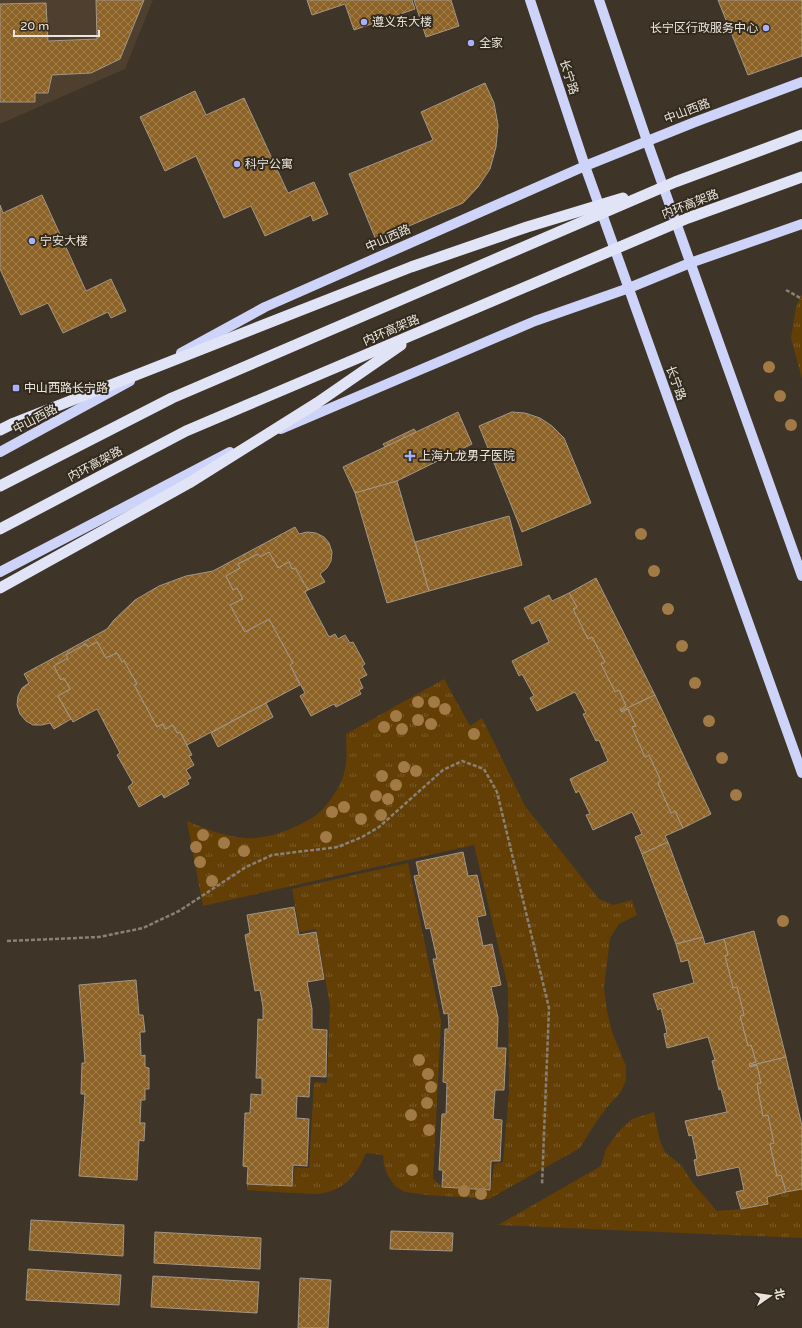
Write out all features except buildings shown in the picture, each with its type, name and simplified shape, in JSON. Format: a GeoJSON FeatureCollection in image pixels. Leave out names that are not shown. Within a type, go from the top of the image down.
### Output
{"type":"FeatureCollection","features":[{"type":"Feature","properties":{"kind":"highway","name":"内环高架路"},"geometry":{"type":"LineString","coordinates":[[0,486],[172,398],[675,182],[802,135]]}},
{"type":"Feature","properties":{"kind":"highway","name":"内环高架路"},"geometry":{"type":"LineString","coordinates":[[0,529],[186,431],[688,218],[802,177]]}},
{"type":"Feature","properties":{"kind":"highway"},"geometry":{"type":"LineString","coordinates":[[0,430],[14,423],[411,267],[527,228],[675,182]]}},
{"type":"Feature","properties":{"kind":"highway"},"geometry":{"type":"LineString","coordinates":[[0,588],[188,483],[317,403],[421,332]]}},
{"type":"Feature","properties":{"kind":"main road","name":"长宁路"},"geometry":{"type":"LineString","coordinates":[[530,0],[585,166],[802,773]]}},
{"type":"Feature","properties":{"kind":"main road"},"geometry":{"type":"LineString","coordinates":[[599,0],[690,264],[802,576]]}},
{"type":"Feature","properties":{"kind":"main road","name":"中山西路"},"geometry":{"type":"LineString","coordinates":[[0,452],[265,307],[585,166],[802,82]]}},
{"type":"Feature","properties":{"kind":"main road"},"geometry":{"type":"LineString","coordinates":[[0,572],[241,446],[535,321],[802,224]]}},
{"type":"Feature","properties":{"kind":"path"},"geometry":{"type":"LineString","coordinates":[[786,290],[802,298]]}},
{"type":"Feature","properties":{"kind":"path"},"geometry":{"type":"LineString","coordinates":[[7,941],[99,936],[143,928],[179,910],[246,867],[272,855],[338,847],[362,837],[379,827],[443,770],[462,761],[484,769],[497,792],[549,1008],[542,1185]]}},
{"type":"Feature","properties":{"kind":"shaded area"},"geometry":{"type":"Polygon","coordinates":[[[0,0],[153,0],[125,69],[0,124],[0,0]]]}},
{"type":"Feature","properties":{"kind":"green space"},"geometry":{"type":"Polygon","coordinates":[[[802,294],[802,379],[791,338],[796,307],[802,294]]]}},
{"type":"Feature","properties":{"kind":"green space"},"geometry":{"type":"Polygon","coordinates":[[[444,679],[470,726],[482,718],[525,806],[599,899],[613,905],[632,900],[637,915],[619,924],[610,938],[604,988],[612,1032],[626,1066],[626,1080],[621,1092],[594,1125],[580,1148],[489,1199],[405,1192],[395,1186],[388,1176],[384,1165],[383,1155],[366,1153],[358,1168],[348,1181],[342,1186],[326,1193],[314,1194],[247,1190],[247,1184],[292,1186],[295,1167],[309,1168],[314,1082],[327,1083],[330,1005],[316,929],[300,932],[292,889],[408,863],[441,1021],[433,1179],[442,1187],[490,1190],[490,1194],[494,1164],[503,1162],[509,1092],[508,987],[474,845],[203,906],[187,821],[208,830],[223,834],[254,838],[272,835],[291,829],[308,820],[324,808],[340,784],[346,764],[346,734],[444,679]]]}},
{"type":"Feature","properties":{"kind":"green space"},"geometry":{"type":"Polygon","coordinates":[[[654,1112],[660,1141],[665,1152],[682,1166],[692,1182],[717,1211],[741,1209],[768,1204],[767,1197],[802,1189],[802,1238],[498,1225],[601,1166],[606,1149],[618,1132],[632,1119],[654,1112]]]}},
{"type":"Feature","properties":{"kind":"place","name":"遵义东大楼"},"geometry":{"type":"Point","coordinates":[364,22]}},
{"type":"Feature","properties":{"kind":"place","name":"长宁区行政服务中心"},"geometry":{"type":"Point","coordinates":[766,28]}},
{"type":"Feature","properties":{"kind":"place","name":"全家"},"geometry":{"type":"Point","coordinates":[471,43]}},
{"type":"Feature","properties":{"kind":"place","name":"科宁公寓"},"geometry":{"type":"Point","coordinates":[237,164]}},
{"type":"Feature","properties":{"kind":"place","name":"宁安大楼"},"geometry":{"type":"Point","coordinates":[32,241]}},
{"type":"Feature","properties":{"kind":"place","name":"中山西路长宁路"},"geometry":{"type":"Point","coordinates":[16,388]}},
{"type":"Feature","properties":{"kind":"place","name":"上海九龙男子医院"},"geometry":{"type":"Point","coordinates":[410,456]}}]}
